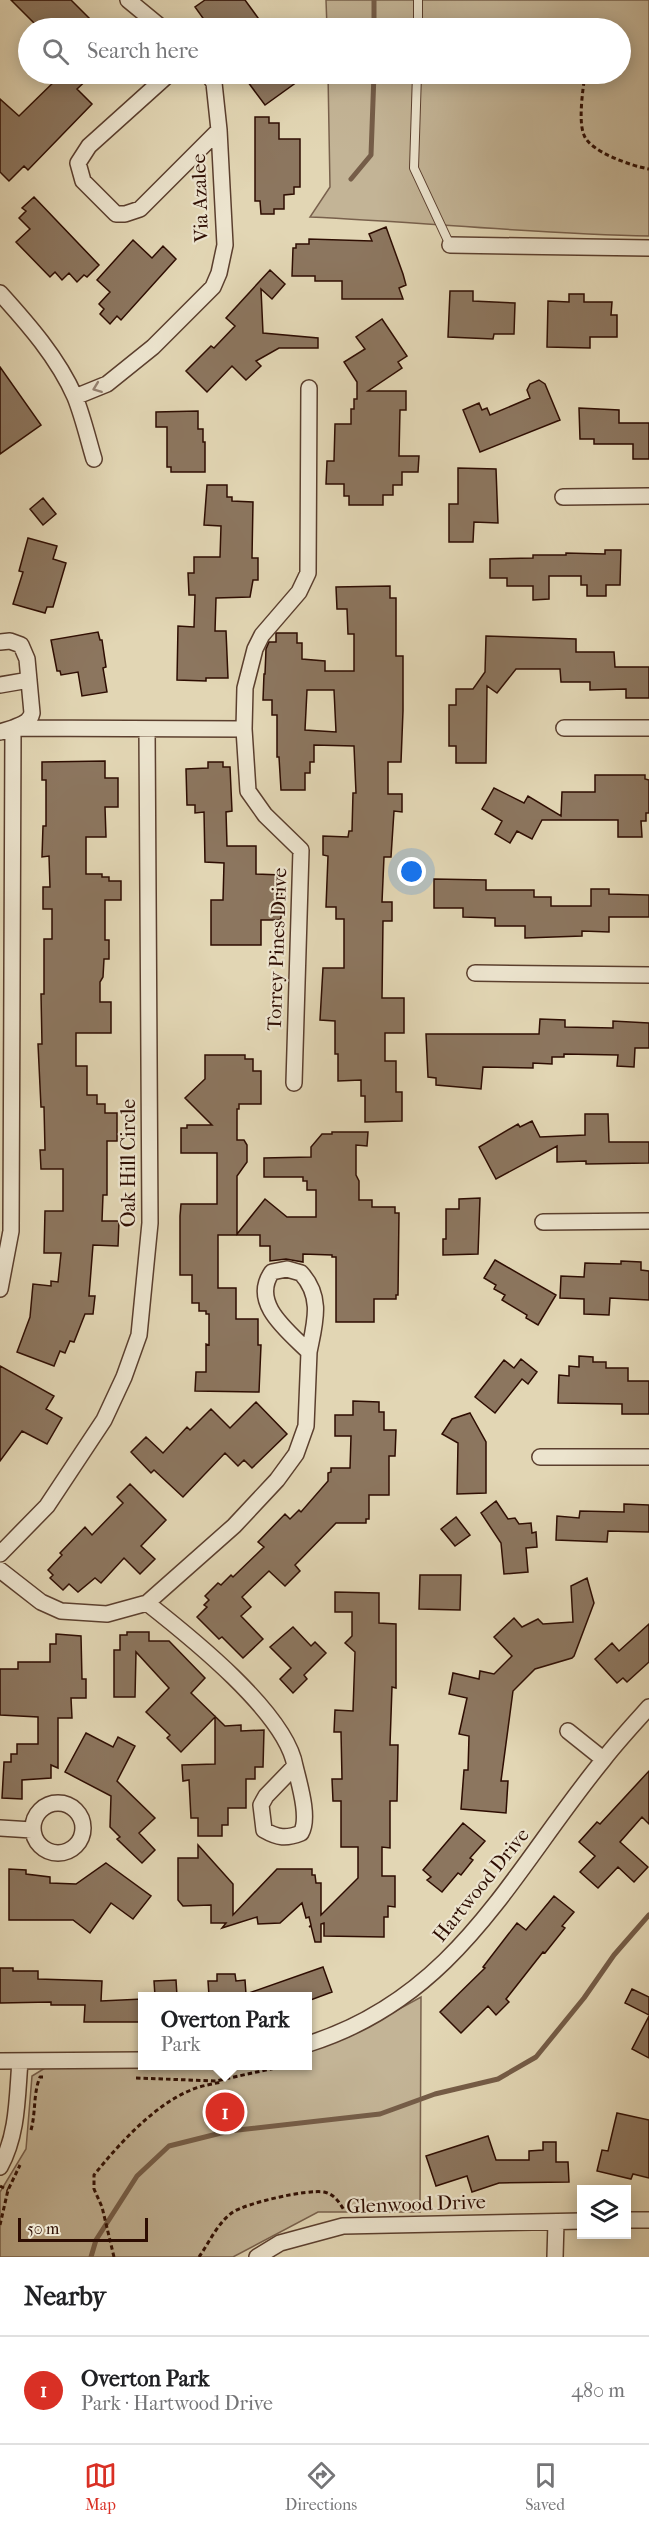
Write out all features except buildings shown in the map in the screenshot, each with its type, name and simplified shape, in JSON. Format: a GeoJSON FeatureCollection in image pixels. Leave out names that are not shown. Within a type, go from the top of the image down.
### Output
{"type":"FeatureCollection","features":[{"type":"Feature","properties":{"kind":"street"},"geometry":{"type":"LineString","coordinates":[[133,2],[151,18]]}},
{"type":"Feature","properties":{"kind":"street"},"geometry":{"type":"LineString","coordinates":[[158,84],[89,146],[78,163],[82,181],[116,214],[125,214],[140,209],[219,130]]}},
{"type":"Feature","properties":{"kind":"street","name":"Via Azalee"},"geometry":{"type":"LineString","coordinates":[[75,397],[107,384],[118,376],[153,347],[213,287],[219,273],[225,245],[214,84]]}},
{"type":"Feature","properties":{"kind":"street"},"geometry":{"type":"LineString","coordinates":[[450,245],[649,248]]}},
{"type":"Feature","properties":{"kind":"street"},"geometry":{"type":"LineString","coordinates":[[0,293],[38,337],[60,369],[75,397],[94,459]]}},
{"type":"Feature","properties":{"kind":"street","name":"Torrey Pines Drive"},"geometry":{"type":"LineString","coordinates":[[294,1083],[301,850],[265,815],[248,791],[244,729],[245,688],[255,649],[262,635],[299,592],[308,573],[309,388]]}},
{"type":"Feature","properties":{"kind":"street"},"geometry":{"type":"LineString","coordinates":[[563,497],[649,496]]}},
{"type":"Feature","properties":{"kind":"street"},"geometry":{"type":"LineString","coordinates":[[0,642],[10,641],[24,649],[31,717],[25,723],[4,728]]}},
{"type":"Feature","properties":{"kind":"street"},"geometry":{"type":"LineString","coordinates":[[0,685],[29,680]]}},
{"type":"Feature","properties":{"kind":"street"},"geometry":{"type":"LineString","coordinates":[[4,728],[244,729]]}},
{"type":"Feature","properties":{"kind":"street"},"geometry":{"type":"LineString","coordinates":[[0,1289],[11,1231],[4,728]]}},
{"type":"Feature","properties":{"kind":"street"},"geometry":{"type":"LineString","coordinates":[[564,728],[649,728]]}},
{"type":"Feature","properties":{"kind":"street","name":"Oak Hill Circle"},"geometry":{"type":"LineString","coordinates":[[0,1554],[47,1506],[104,1420],[124,1377],[139,1335],[150,1223],[147,729]]}},
{"type":"Feature","properties":{"kind":"street"},"geometry":{"type":"LineString","coordinates":[[475,973],[649,975]]}},
{"type":"Feature","properties":{"kind":"street"},"geometry":{"type":"LineString","coordinates":[[543,1222],[649,1221]]}},
{"type":"Feature","properties":{"kind":"street"},"geometry":{"type":"LineString","coordinates":[[0,1570],[41,1602],[61,1611],[107,1614],[147,1603],[234,1526],[277,1480],[296,1454],[306,1426],[309,1352],[317,1312],[315,1296],[301,1273],[287,1269],[272,1272],[266,1280],[264,1291],[266,1305],[309,1352]]}},
{"type":"Feature","properties":{"kind":"street"},"geometry":{"type":"LineString","coordinates":[[540,1457],[649,1457]]}},
{"type":"Feature","properties":{"kind":"street"},"geometry":{"type":"LineString","coordinates":[[147,1603],[185,1633],[246,1689],[284,1737],[292,1751],[295,1766]]}},
{"type":"Feature","properties":{"kind":"street","name":"Hartwood Drive"},"geometry":{"type":"LineString","coordinates":[[312,2043],[340,2034],[367,2018],[420,1985],[451,1957],[500,1900],[603,1759],[649,1707]]}},
{"type":"Feature","properties":{"kind":"street"},"geometry":{"type":"LineString","coordinates":[[568,1731],[603,1759]]}},
{"type":"Feature","properties":{"kind":"street"},"geometry":{"type":"LineString","coordinates":[[0,1828],[32,1830]]}},
{"type":"Feature","properties":{"kind":"street"},"geometry":{"type":"LineString","coordinates":[[0,2061],[138,2060]]}},
{"type":"Feature","properties":{"kind":"street"},"geometry":{"type":"LineString","coordinates":[[0,2168],[7,2154],[15,2126],[20,2061]]}},
{"type":"Feature","properties":{"kind":"street"},"geometry":{"type":"LineString","coordinates":[[631,2220],[649,2220]]}},
{"type":"Feature","properties":{"kind":"street","name":"Glenwood Drive"},"geometry":{"type":"LineString","coordinates":[[257,2257],[280,2242],[347,2226],[577,2221]]}},
{"type":"Feature","properties":{"kind":"street"},"geometry":{"type":"LineString","coordinates":[[555,2257],[556,2222]]}},
{"type":"Feature","properties":{"kind":"lane"},"geometry":{"type":"LineString","coordinates":[[418,0],[418,18]]}},
{"type":"Feature","properties":{"kind":"lane"},"geometry":{"type":"LineString","coordinates":[[417,84],[414,168],[450,245]]}},
{"type":"Feature","properties":{"kind":"path"},"geometry":{"type":"LineString","coordinates":[[584,84],[582,127],[588,141],[613,157],[649,169]]}},
{"type":"Feature","properties":{"kind":"path"},"geometry":{"type":"LineString","coordinates":[[114,2257],[102,2207],[94,2189],[94,2175],[117,2147],[148,2118],[190,2091],[268,2070]]}},
{"type":"Feature","properties":{"kind":"path"},"geometry":{"type":"LineString","coordinates":[[28,2139],[35,2117],[36,2088],[40,2078],[52,2077]]}},
{"type":"Feature","properties":{"kind":"path"},"geometry":{"type":"LineString","coordinates":[[134,2078],[216,2081],[235,2078]]}},
{"type":"Feature","properties":{"kind":"path"},"geometry":{"type":"LineString","coordinates":[[0,2225],[8,2190],[22,2160]]}},
{"type":"Feature","properties":{"kind":"path"},"geometry":{"type":"LineString","coordinates":[[0,2186],[8,2190]]}},
{"type":"Feature","properties":{"kind":"path"},"geometry":{"type":"LineString","coordinates":[[199,2257],[233,2212],[273,2198],[324,2192],[338,2200],[345,2214],[347,2226]]}},
{"type":"Feature","properties":{"kind":"shaded area"},"geometry":{"type":"Polygon","coordinates":[[[326,0],[649,0],[649,236],[310,217],[330,187],[328,84],[631,84],[631,18],[327,18],[326,0]]]}},
{"type":"Feature","properties":{"kind":"shaded area"},"geometry":{"type":"Polygon","coordinates":[[[421,1997],[420,2212],[318,2212],[233,2257],[0,2257],[0,2192],[26,2149],[32,2076],[45,2068],[312,2070],[312,2050],[350,2036],[421,1997]]]}},
{"type":"Feature","properties":{"kind":"waterway"},"geometry":{"type":"LineString","coordinates":[[374,0],[374,18]]}},
{"type":"Feature","properties":{"kind":"waterway"},"geometry":{"type":"LineString","coordinates":[[351,179],[371,155],[374,84]]}},
{"type":"Feature","properties":{"kind":"waterway"},"geometry":{"type":"LineString","coordinates":[[91,2257],[96,2240],[137,2176],[169,2146],[229,2131],[380,2114],[435,2094],[498,2079],[536,2057],[584,1998],[614,1955],[649,1915]]}},
{"type":"Feature","properties":{"kind":"place","name":"Overton Park"},"geometry":{"type":"Point","coordinates":[225,2112]}}]}
